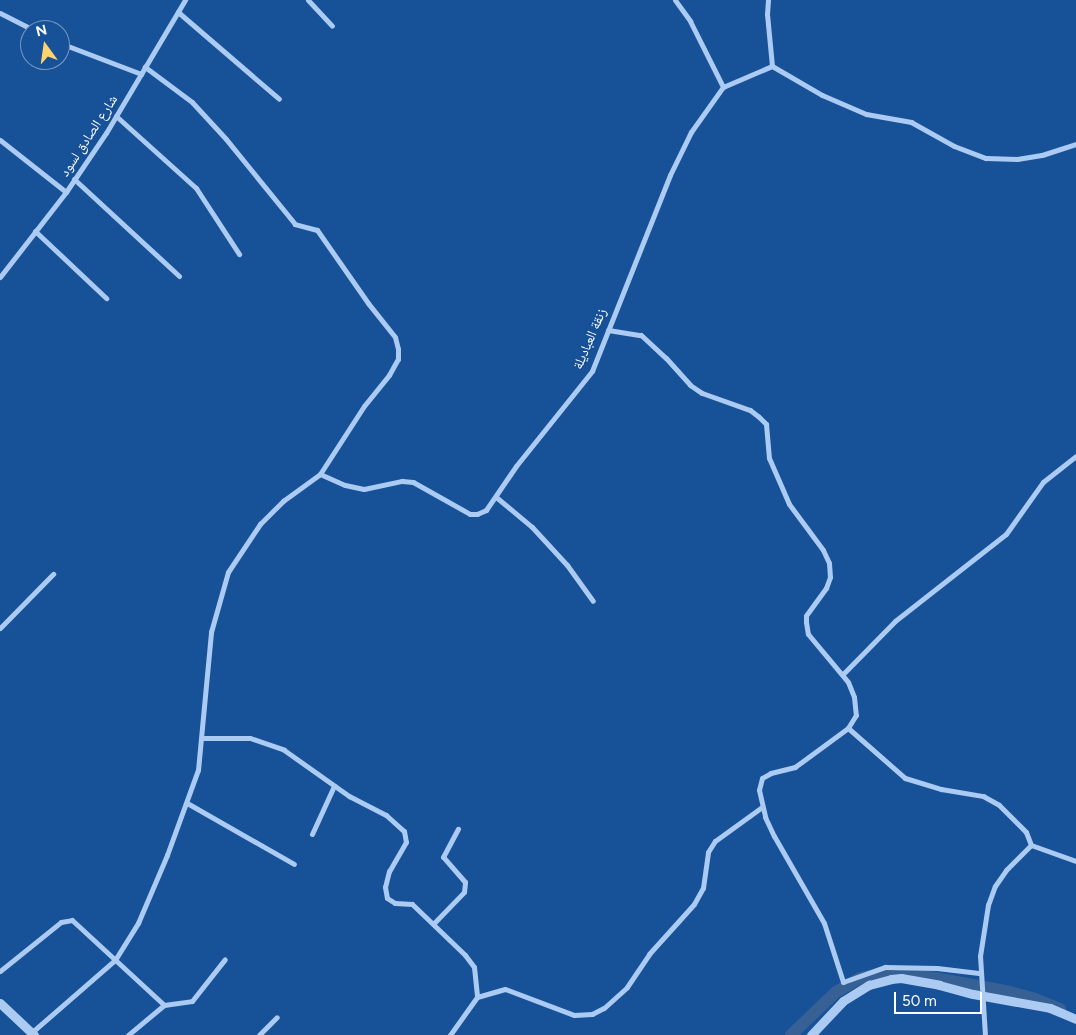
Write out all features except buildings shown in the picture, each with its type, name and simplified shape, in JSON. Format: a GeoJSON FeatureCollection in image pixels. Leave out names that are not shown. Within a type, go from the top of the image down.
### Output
{"type":"FeatureCollection","features":[{"type":"Feature","properties":{"kind":"street","name":"شارع الصادق لسود"},"geometry":{"type":"LineString","coordinates":[[0,277],[66,192],[116,116],[185,0]]}},
{"type":"Feature","properties":{"kind":"street"},"geometry":{"type":"LineString","coordinates":[[308,0],[332,26]]}},
{"type":"Feature","properties":{"kind":"street"},"geometry":{"type":"LineString","coordinates":[[675,0],[682,7],[723,87],[772,66]]}},
{"type":"Feature","properties":{"kind":"street"},"geometry":{"type":"LineString","coordinates":[[768,0],[767,14],[772,66]]}},
{"type":"Feature","properties":{"kind":"street"},"geometry":{"type":"LineString","coordinates":[[178,12],[279,98]]}},
{"type":"Feature","properties":{"kind":"street"},"geometry":{"type":"LineString","coordinates":[[0,13],[20,23]]}},
{"type":"Feature","properties":{"kind":"street"},"geometry":{"type":"LineString","coordinates":[[70,46],[141,74]]}},
{"type":"Feature","properties":{"kind":"street"},"geometry":{"type":"LineString","coordinates":[[772,66],[822,95],[866,114],[888,120],[911,122],[954,146],[986,158],[1017,159],[1042,155],[1076,144]]}},
{"type":"Feature","properties":{"kind":"street"},"geometry":{"type":"LineString","coordinates":[[0,1003],[32,1034],[115,960],[138,923],[187,803],[198,770],[211,632],[228,572],[260,524],[283,501],[320,474],[364,406],[398,359],[395,336],[368,302],[317,230],[295,224],[226,139],[192,102],[145,67]]}},
{"type":"Feature","properties":{"kind":"street","name":"زنقة العباديلة"},"geometry":{"type":"LineString","coordinates":[[320,474],[345,485],[364,489],[402,481],[413,482],[470,514],[477,514],[486,510],[516,466],[592,371],[670,175],[692,132],[723,87]]}},
{"type":"Feature","properties":{"kind":"street"},"geometry":{"type":"LineString","coordinates":[[116,116],[196,188],[239,254]]}},
{"type":"Feature","properties":{"kind":"street"},"geometry":{"type":"LineString","coordinates":[[0,140],[66,192]]}},
{"type":"Feature","properties":{"kind":"street"},"geometry":{"type":"LineString","coordinates":[[74,179],[179,276]]}},
{"type":"Feature","properties":{"kind":"street"},"geometry":{"type":"LineString","coordinates":[[35,231],[106,298]]}},
{"type":"Feature","properties":{"kind":"street"},"geometry":{"type":"LineString","coordinates":[[608,330],[641,335],[666,358],[690,385],[702,393],[750,410],[766,424],[769,458],[789,504],[823,550],[829,563],[830,577],[826,588],[806,616],[808,634],[843,674],[854,697],[856,715],[848,728],[795,767],[771,772],[762,778],[759,790],[762,807],[774,836],[824,923],[844,982],[885,967],[937,968],[979,973]]}},
{"type":"Feature","properties":{"kind":"street"},"geometry":{"type":"LineString","coordinates":[[843,674],[895,621],[1006,534],[1043,482],[1076,456]]}},
{"type":"Feature","properties":{"kind":"street"},"geometry":{"type":"LineString","coordinates":[[496,497],[532,527],[567,564],[593,601]]}},
{"type":"Feature","properties":{"kind":"street"},"geometry":{"type":"LineString","coordinates":[[0,628],[53,574]]}},
{"type":"Feature","properties":{"kind":"street"},"geometry":{"type":"LineString","coordinates":[[848,728],[905,778],[941,789],[982,796],[999,805],[1026,832],[1031,845],[1076,861]]}},
{"type":"Feature","properties":{"kind":"street"},"geometry":{"type":"LineString","coordinates":[[202,738],[250,738],[284,750],[334,786],[386,816],[404,831],[406,842],[388,871],[386,893],[388,898],[395,903],[412,904],[434,923],[474,967],[477,997]]}},
{"type":"Feature","properties":{"kind":"street"},"geometry":{"type":"LineString","coordinates":[[312,834],[334,786]]}},
{"type":"Feature","properties":{"kind":"street"},"geometry":{"type":"LineString","coordinates":[[187,803],[294,864]]}},
{"type":"Feature","properties":{"kind":"street"},"geometry":{"type":"LineString","coordinates":[[450,1035],[477,997],[505,989],[574,1014],[592,1014],[604,1008],[627,987],[649,954],[694,904],[702,888],[708,852],[715,842],[762,807]]}},
{"type":"Feature","properties":{"kind":"street"},"geometry":{"type":"LineString","coordinates":[[434,923],[464,892],[465,882],[443,857],[458,829]]}},
{"type":"Feature","properties":{"kind":"street"},"geometry":{"type":"LineString","coordinates":[[985,1035],[983,995],[979,973],[982,936],[988,905],[995,886],[1006,870],[1031,845]]}},
{"type":"Feature","properties":{"kind":"street"},"geometry":{"type":"LineString","coordinates":[[0,970],[68,919],[164,1005]]}},
{"type":"Feature","properties":{"kind":"street"},"geometry":{"type":"LineString","coordinates":[[128,1035],[164,1005],[192,1001],[225,959]]}},
{"type":"Feature","properties":{"kind":"street"},"geometry":{"type":"LineString","coordinates":[[811,1035],[843,1001],[864,987],[880,981],[901,978],[1050,1008],[1076,1018]]}},
{"type":"Feature","properties":{"kind":"street"},"geometry":{"type":"LineString","coordinates":[[259,1035],[277,1017]]}},
{"type":"Feature","properties":{"kind":"waterway"},"geometry":{"type":"LineString","coordinates":[[791,1035],[836,992],[860,978],[888,972],[913,974],[1006,991],[1035,999],[1060,1009]]}}]}
